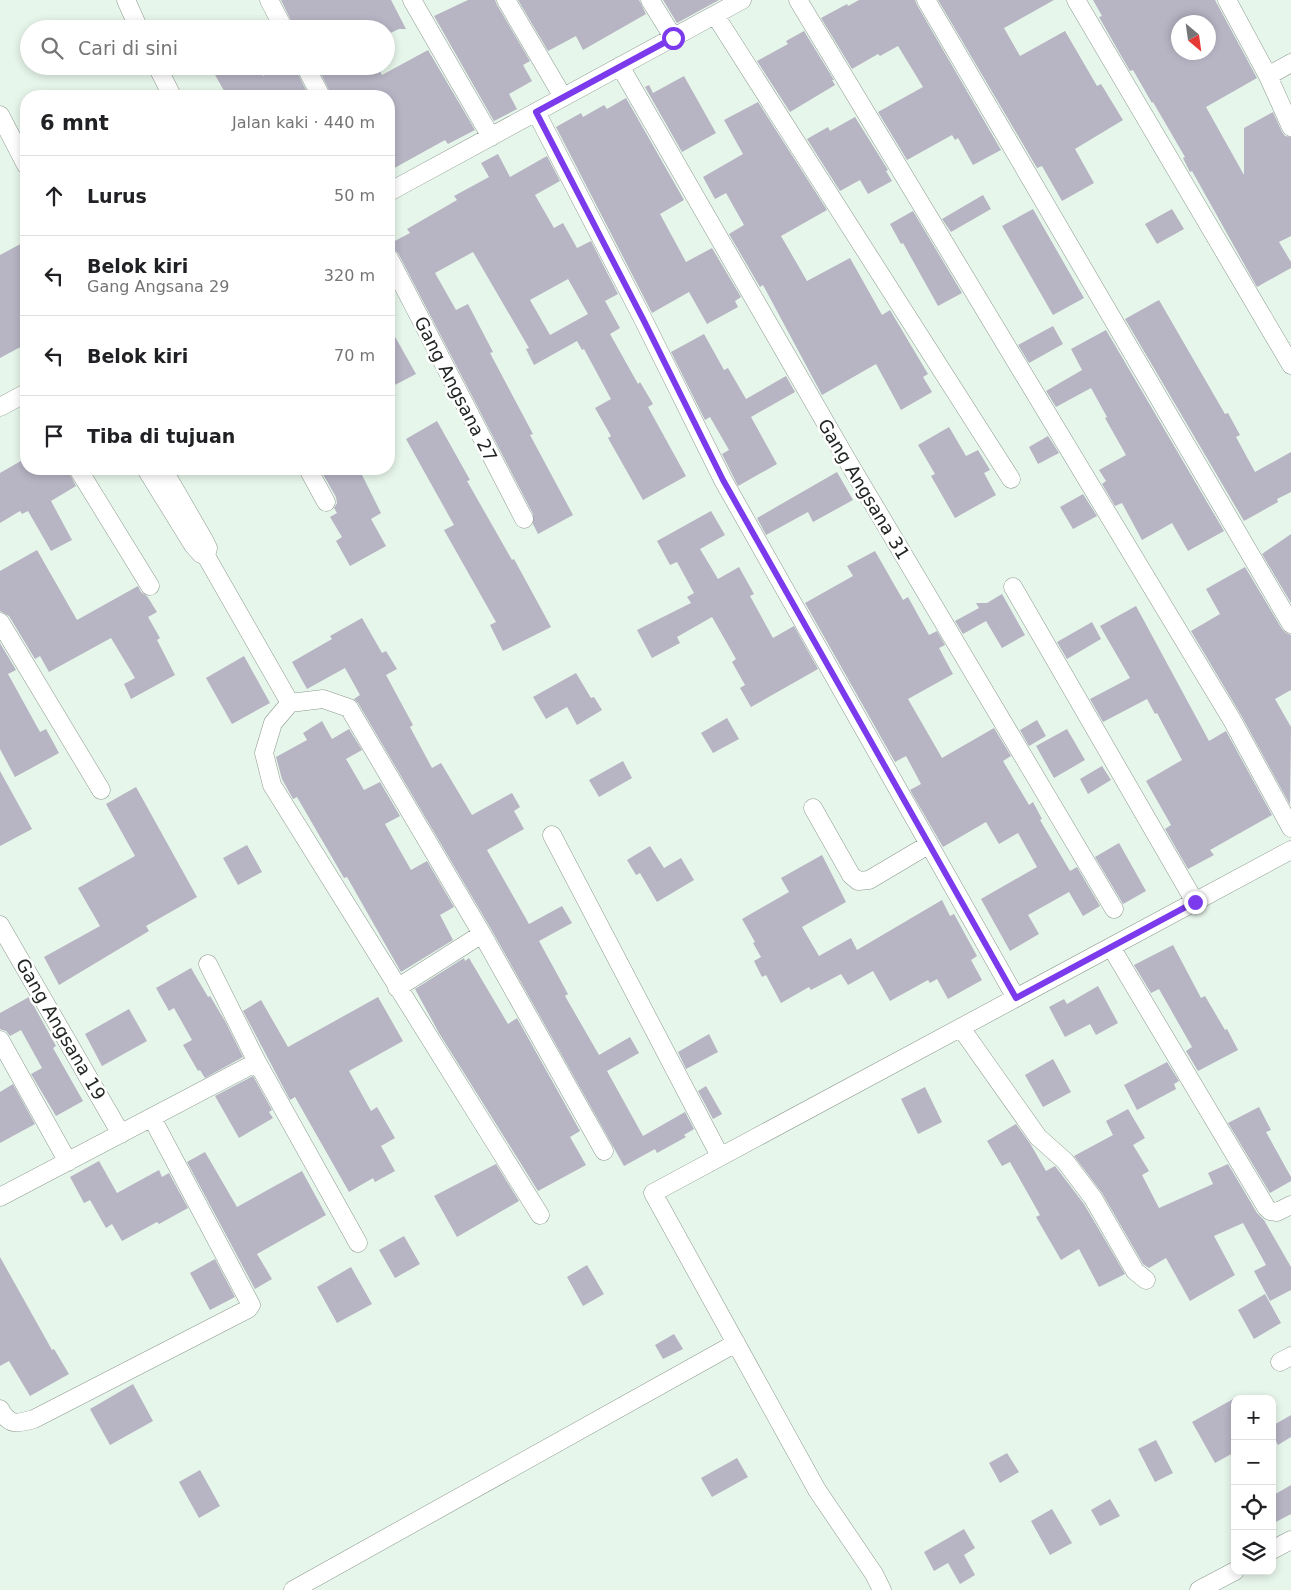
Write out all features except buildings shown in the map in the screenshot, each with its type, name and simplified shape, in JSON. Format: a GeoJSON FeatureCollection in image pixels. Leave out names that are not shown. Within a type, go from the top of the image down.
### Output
{"type":"FeatureCollection","features":[{"type":"Feature","properties":{"kind":"street"},"geometry":{"type":"LineString","coordinates":[[126,0],[135,20]]}},
{"type":"Feature","properties":{"kind":"street"},"geometry":{"type":"LineString","coordinates":[[268,0],[279,20]]}},
{"type":"Feature","properties":{"kind":"street"},"geometry":{"type":"LineString","coordinates":[[412,0],[491,137]]}},
{"type":"Feature","properties":{"kind":"street"},"geometry":{"type":"LineString","coordinates":[[506,0],[563,98]]}},
{"type":"Feature","properties":{"kind":"street"},"geometry":{"type":"LineString","coordinates":[[650,0],[673,38]]}},
{"type":"Feature","properties":{"kind":"street"},"geometry":{"type":"LineString","coordinates":[[798,0],[1232,720],[1291,828]]}},
{"type":"Feature","properties":{"kind":"street"},"geometry":{"type":"LineString","coordinates":[[926,0],[1291,624]]}},
{"type":"Feature","properties":{"kind":"street"},"geometry":{"type":"LineString","coordinates":[[1076,0],[1291,365]]}},
{"type":"Feature","properties":{"kind":"street"},"geometry":{"type":"LineString","coordinates":[[1227,0],[1268,76],[1291,127]]}},
{"type":"Feature","properties":{"kind":"street"},"geometry":{"type":"LineString","coordinates":[[395,189],[715,15],[735,2]]}},
{"type":"Feature","properties":{"kind":"street"},"geometry":{"type":"LineString","coordinates":[[715,15],[1011,479]]}},
{"type":"Feature","properties":{"kind":"street"},"geometry":{"type":"LineString","coordinates":[[1268,76],[1291,63]]}},
{"type":"Feature","properties":{"kind":"street","name":"Gang Angsana 31"},"geometry":{"type":"LineString","coordinates":[[620,66],[847,460],[1114,910]]}},
{"type":"Feature","properties":{"kind":"street"},"geometry":{"type":"LineString","coordinates":[[162,75],[169,90]]}},
{"type":"Feature","properties":{"kind":"street"},"geometry":{"type":"LineString","coordinates":[[310,75],[318,90]]}},
{"type":"Feature","properties":{"kind":"street"},"geometry":{"type":"LineString","coordinates":[[536,112],[644,321],[723,480],[1016,998]]}},
{"type":"Feature","properties":{"kind":"street"},"geometry":{"type":"LineString","coordinates":[[0,115],[20,153]]}},
{"type":"Feature","properties":{"kind":"street","name":"Gang Angsana 27"},"geometry":{"type":"LineString","coordinates":[[395,270],[524,519]]}},
{"type":"Feature","properties":{"kind":"street"},"geometry":{"type":"LineString","coordinates":[[0,406],[20,396]]}},
{"type":"Feature","properties":{"kind":"street"},"geometry":{"type":"LineString","coordinates":[[82,475],[150,586]]}},
{"type":"Feature","properties":{"kind":"street"},"geometry":{"type":"LineString","coordinates":[[150,475],[193,546],[206,556],[290,703]]}},
{"type":"Feature","properties":{"kind":"street"},"geometry":{"type":"LineString","coordinates":[[166,475],[208,548],[206,556]]}},
{"type":"Feature","properties":{"kind":"street"},"geometry":{"type":"LineString","coordinates":[[311,475],[326,502]]}},
{"type":"Feature","properties":{"kind":"street"},"geometry":{"type":"LineString","coordinates":[[1012,587],[1195,902]]}},
{"type":"Feature","properties":{"kind":"street"},"geometry":{"type":"LineString","coordinates":[[0,622],[100,790]]}},
{"type":"Feature","properties":{"kind":"street"},"geometry":{"type":"LineString","coordinates":[[540,1215],[272,785],[264,753],[274,723],[290,703],[323,699],[350,708],[482,934],[604,1151]]}},
{"type":"Feature","properties":{"kind":"street"},"geometry":{"type":"LineString","coordinates":[[813,808],[851,876],[858,881],[869,880],[928,845]]}},
{"type":"Feature","properties":{"kind":"street"},"geometry":{"type":"LineString","coordinates":[[552,835],[720,1156]]}},
{"type":"Feature","properties":{"kind":"street"},"geometry":{"type":"LineString","coordinates":[[882,1590],[874,1574],[817,1490],[653,1193],[1291,850]]}},
{"type":"Feature","properties":{"kind":"street","name":"Gang Angsana 19"},"geometry":{"type":"LineString","coordinates":[[0,925],[121,1134]]}},
{"type":"Feature","properties":{"kind":"street"},"geometry":{"type":"LineString","coordinates":[[397,988],[482,934]]}},
{"type":"Feature","properties":{"kind":"street"},"geometry":{"type":"LineString","coordinates":[[1111,947],[1266,1207],[1270,1211],[1277,1212],[1291,1205]]}},
{"type":"Feature","properties":{"kind":"street"},"geometry":{"type":"LineString","coordinates":[[208,964],[257,1062],[358,1243]]}},
{"type":"Feature","properties":{"kind":"street"},"geometry":{"type":"LineString","coordinates":[[961,1028],[1038,1137],[1065,1161],[1093,1198],[1135,1272],[1146,1280]]}},
{"type":"Feature","properties":{"kind":"street"},"geometry":{"type":"LineString","coordinates":[[0,1040],[68,1162]]}},
{"type":"Feature","properties":{"kind":"street"},"geometry":{"type":"LineString","coordinates":[[0,1198],[257,1062]]}},
{"type":"Feature","properties":{"kind":"street"},"geometry":{"type":"LineString","coordinates":[[0,1409],[5,1418],[11,1422],[22,1423],[34,1419],[248,1309],[251,1305],[152,1118]]}},
{"type":"Feature","properties":{"kind":"street"},"geometry":{"type":"LineString","coordinates":[[293,1590],[736,1343]]}},
{"type":"Feature","properties":{"kind":"street"},"geometry":{"type":"LineString","coordinates":[[1276,1548],[1291,1540]]}},
{"type":"Feature","properties":{"kind":"street"},"geometry":{"type":"LineString","coordinates":[[1199,1590],[1231,1573]]}},
{"type":"Feature","properties":{"kind":"route"},"geometry":{"type":"LineString","coordinates":[[673,38],[536,112],[644,321],[723,480],[1016,998],[1195,902]]}}]}
